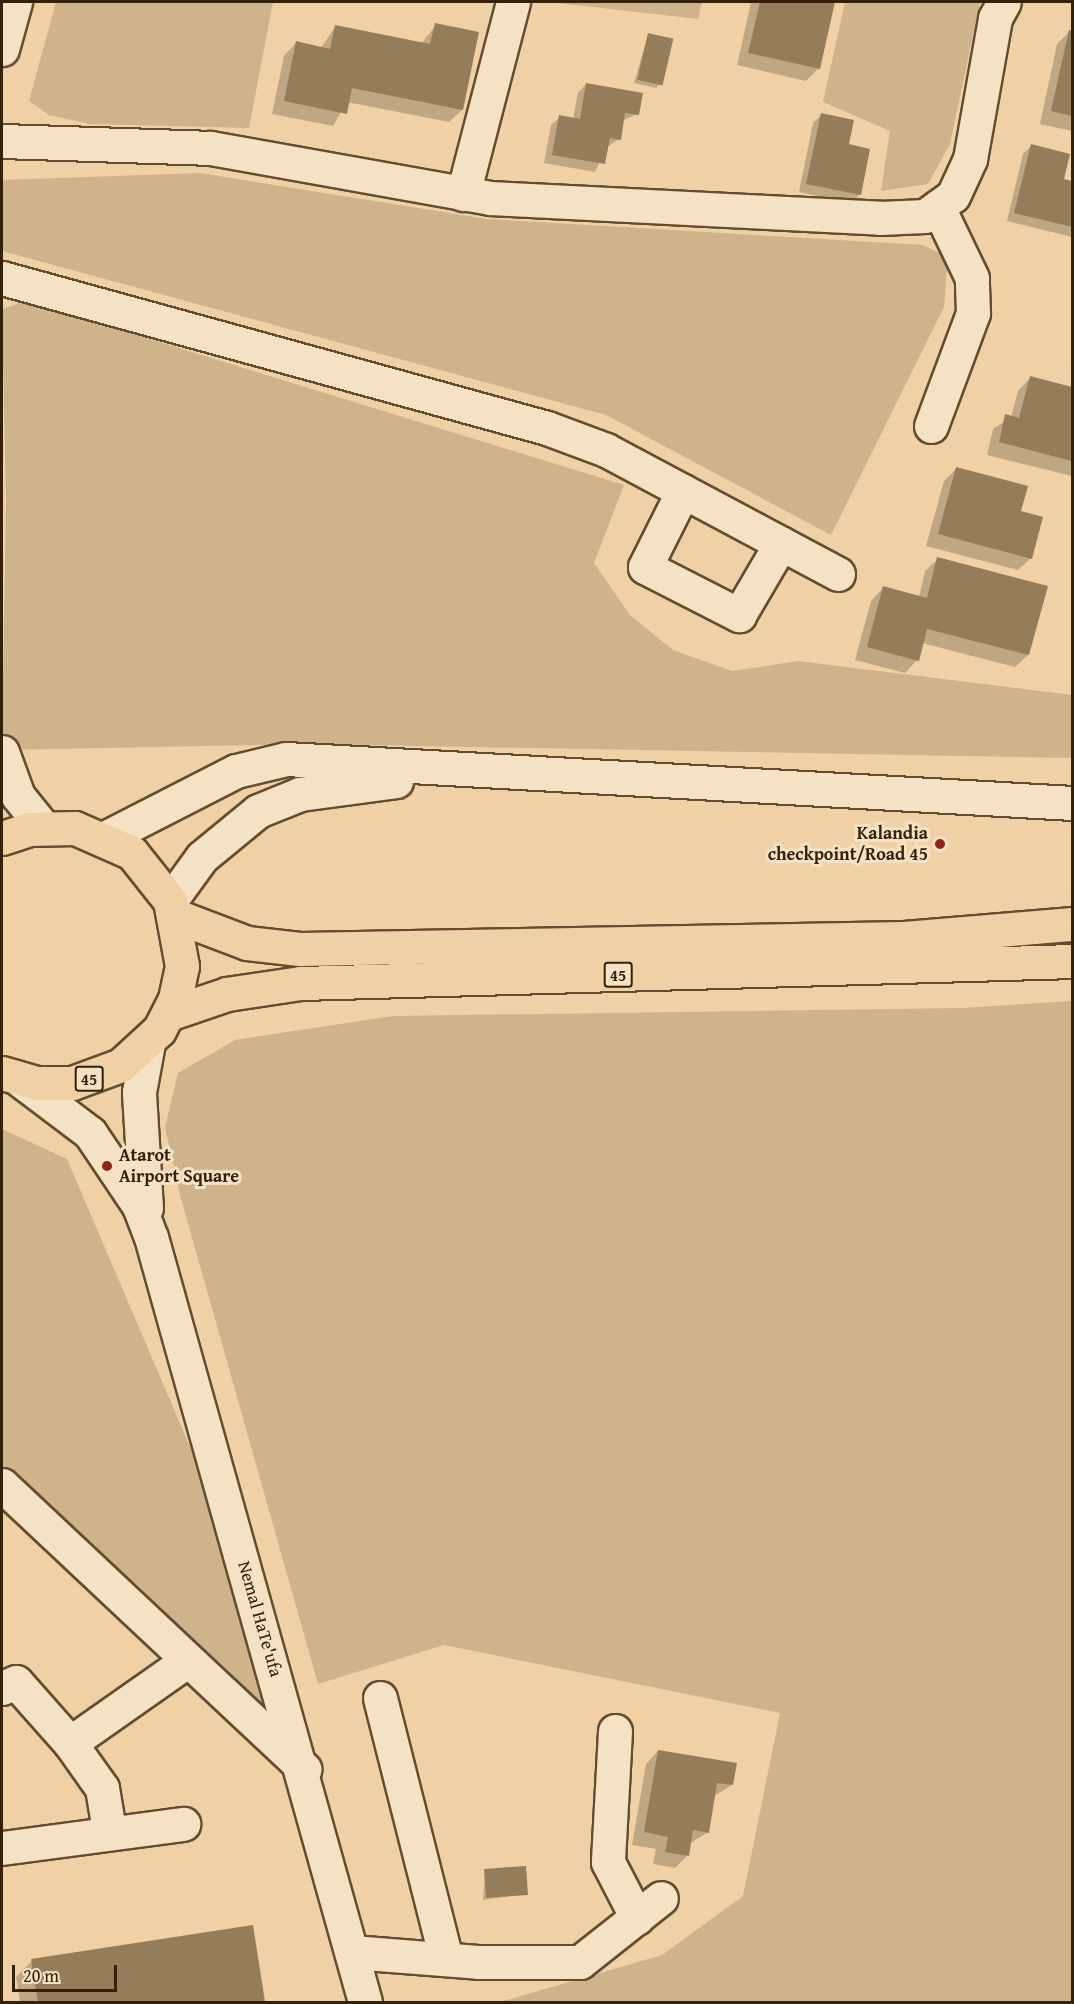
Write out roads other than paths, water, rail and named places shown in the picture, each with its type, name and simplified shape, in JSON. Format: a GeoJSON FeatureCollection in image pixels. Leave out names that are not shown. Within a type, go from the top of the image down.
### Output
{"type":"FeatureCollection","features":[{"type":"Feature","properties":{"kind":"highway","name":"45"},"geometry":{"type":"LineString","coordinates":[[2,838],[43,827],[75,828],[105,838],[143,863],[173,908],[182,966],[168,1014],[148,1043],[121,1065],[89,1079],[55,1084],[11,1076]]}},
{"type":"Feature","properties":{"kind":"highway","name":"45"},"geometry":{"type":"LineString","coordinates":[[173,908],[247,943],[300,949],[904,938],[1072,924]]}},
{"type":"Feature","properties":{"kind":"highway","name":"45"},"geometry":{"type":"LineString","coordinates":[[168,1014],[227,994],[301,983],[1072,961]]}},
{"type":"Feature","properties":{"kind":"street"},"geometry":{"type":"LineString","coordinates":[[2,49],[15,2]]}},
{"type":"Feature","properties":{"kind":"street"},"geometry":{"type":"LineString","coordinates":[[462,194],[513,2]]}},
{"type":"Feature","properties":{"kind":"street"},"geometry":{"type":"LineString","coordinates":[[2,141],[210,148],[462,194],[880,218],[925,216],[953,196],[970,159],[995,18],[1004,2]]}},
{"type":"Feature","properties":{"kind":"street"},"geometry":{"type":"LineString","coordinates":[[931,426],[973,312],[972,278],[938,207]]}},
{"type":"Feature","properties":{"kind":"street"},"geometry":{"type":"LineString","coordinates":[[2,278],[547,428],[606,450],[838,574]]}},
{"type":"Feature","properties":{"kind":"street"},"geometry":{"type":"LineString","coordinates":[[683,491],[645,567],[739,615],[781,543]]}},
{"type":"Feature","properties":{"kind":"street"},"geometry":{"type":"LineString","coordinates":[[2,752],[18,796],[43,827]]}},
{"type":"Feature","properties":{"kind":"street"},"geometry":{"type":"LineString","coordinates":[[105,838],[261,763],[312,759],[487,774],[1072,803]]}},
{"type":"Feature","properties":{"kind":"street"},"geometry":{"type":"LineString","coordinates":[[173,908],[202,857],[258,811],[300,794],[487,774]]}},
{"type":"Feature","properties":{"kind":"street","name":"Nemal HaTe'ufa"},"geometry":{"type":"LineString","coordinates":[[148,1043],[139,1102],[151,1237]]}},
{"type":"Feature","properties":{"kind":"street","name":"Nemal HaTe'ufa"},"geometry":{"type":"LineString","coordinates":[[11,1076],[90,1133],[139,1206],[151,1237],[304,1769],[365,2002]]}},
{"type":"Feature","properties":{"kind":"street"},"geometry":{"type":"LineString","coordinates":[[2,1485],[304,1769]]}},
{"type":"Feature","properties":{"kind":"street"},"geometry":{"type":"LineString","coordinates":[[70,1743],[188,1660]]}},
{"type":"Feature","properties":{"kind":"street"},"geometry":{"type":"LineString","coordinates":[[2,1688],[16,1682],[70,1743],[102,1788],[110,1830]]}},
{"type":"Feature","properties":{"kind":"street"},"geometry":{"type":"LineString","coordinates":[[380,1698],[446,1959]]}},
{"type":"Feature","properties":{"kind":"street"},"geometry":{"type":"LineString","coordinates":[[352,1952],[446,1959],[579,1962],[649,1908],[608,1862],[615,1731]]}},
{"type":"Feature","properties":{"kind":"street"},"geometry":{"type":"LineString","coordinates":[[2,1848],[110,1830],[183,1824]]}},
{"type":"Feature","properties":{"kind":"place","name":"Kalandia checkpoint/Road 45"},"geometry":{"type":"Point","coordinates":[940,844]}},
{"type":"Feature","properties":{"kind":"place","name":"Atarot Airport Square"},"geometry":{"type":"Point","coordinates":[107,1166]}}]}
